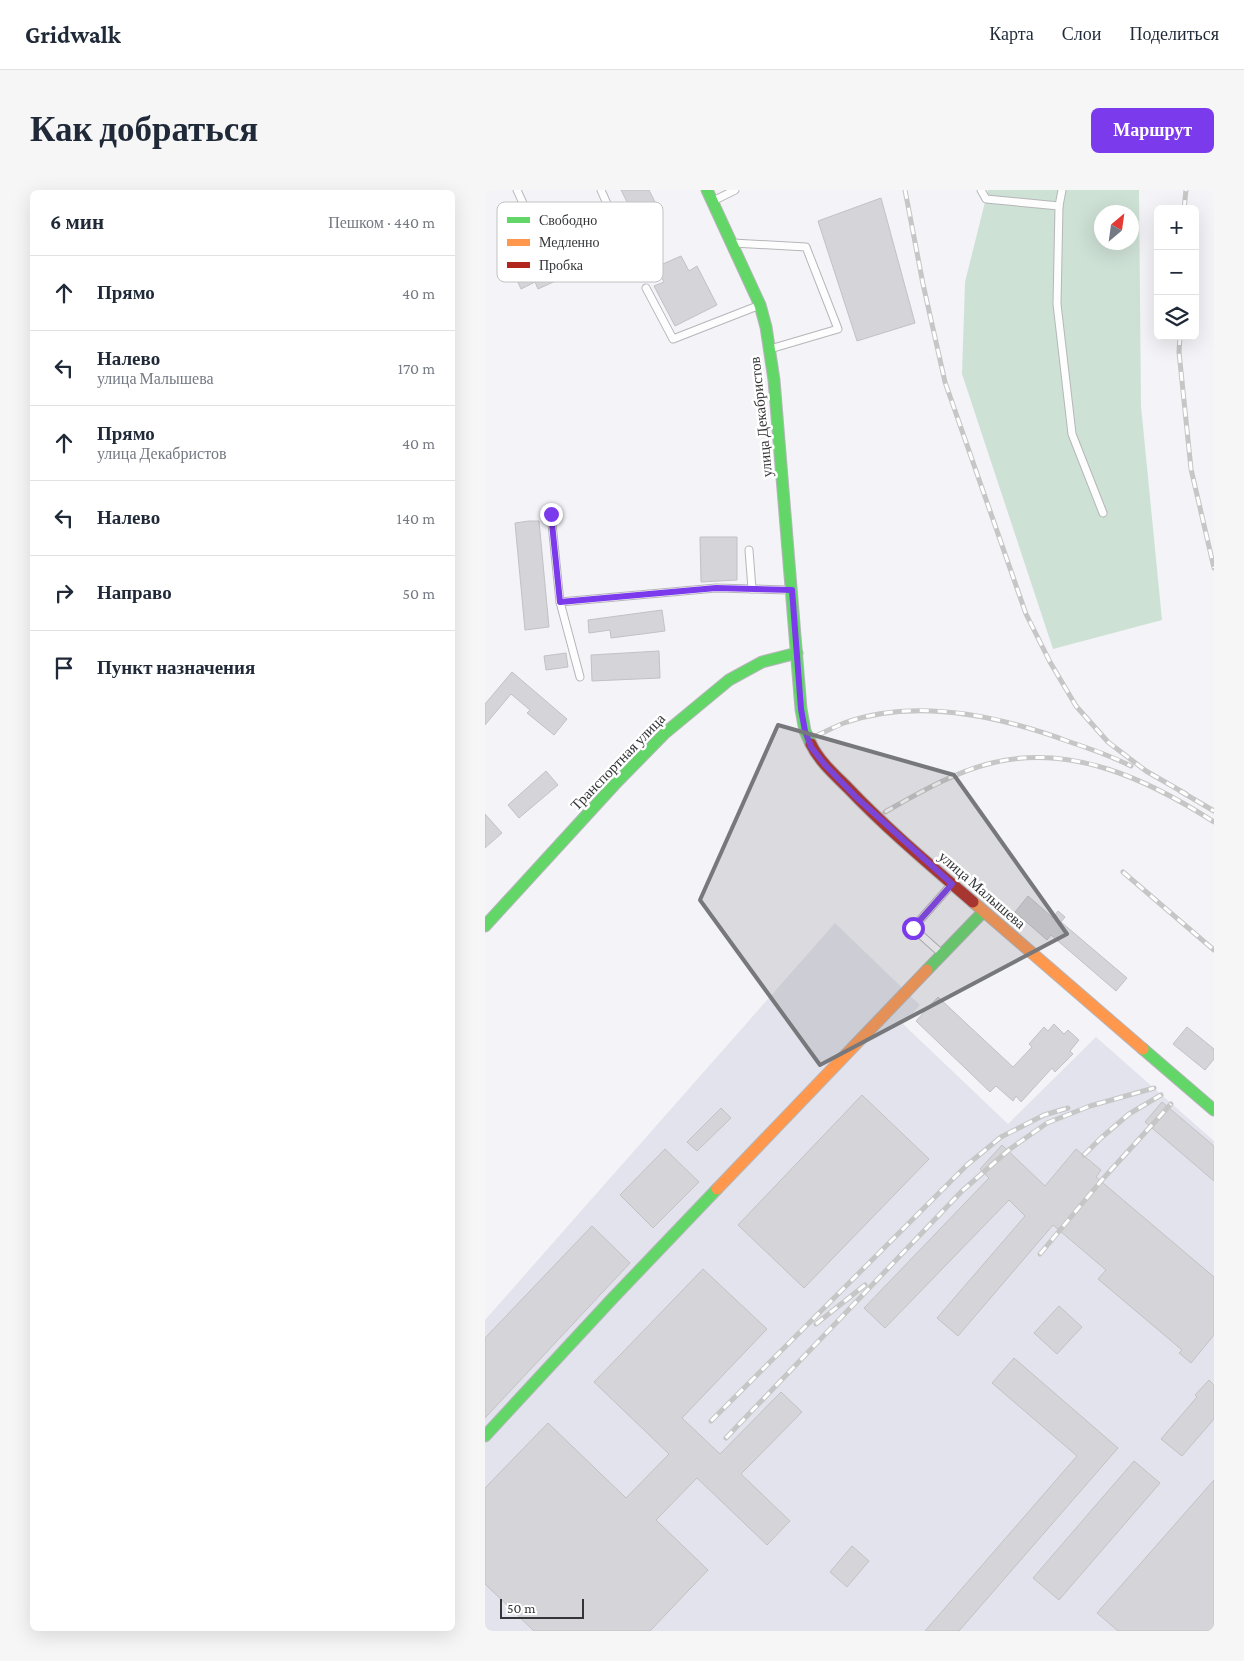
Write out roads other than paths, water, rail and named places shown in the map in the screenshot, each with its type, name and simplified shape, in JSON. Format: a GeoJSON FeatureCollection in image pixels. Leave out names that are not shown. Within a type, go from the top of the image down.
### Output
{"type":"FeatureCollection","features":[{"type":"Feature","properties":{"kind":"street","name":"улица Декабристов"},"geometry":{"type":"LineString","coordinates":[[707,190],[760,305],[766,327],[797,653]]}},
{"type":"Feature","properties":{"kind":"street","name":"улица Малышева"},"geometry":{"type":"LineString","coordinates":[[797,653],[801,709],[805,731],[811,747],[825,765],[857,798],[983,912],[1214,1110]]}},
{"type":"Feature","properties":{"kind":"street","name":"Транспортная улица"},"geometry":{"type":"LineString","coordinates":[[485,926],[615,784],[665,733],[729,680],[762,662],[797,653]]}},
{"type":"Feature","properties":{"kind":"street"},"geometry":{"type":"LineString","coordinates":[[485,1436],[611,1300],[983,912]]}},
{"type":"Feature","properties":{"kind":"lane"},"geometry":{"type":"LineString","coordinates":[[517,190],[522,202]]}},
{"type":"Feature","properties":{"kind":"lane"},"geometry":{"type":"LineString","coordinates":[[601,190],[606,202]]}},
{"type":"Feature","properties":{"kind":"lane"},"geometry":{"type":"LineString","coordinates":[[712,201],[735,190]]}},
{"type":"Feature","properties":{"kind":"lane"},"geometry":{"type":"LineString","coordinates":[[981,190],[986,200],[1059,206]]}},
{"type":"Feature","properties":{"kind":"lane"},"geometry":{"type":"LineString","coordinates":[[1062,190],[1059,206],[1057,304],[1072,434],[1103,514]]}},
{"type":"Feature","properties":{"kind":"lane"},"geometry":{"type":"LineString","coordinates":[[732,243],[805,246],[838,329],[769,349]]}},
{"type":"Feature","properties":{"kind":"lane"},"geometry":{"type":"LineString","coordinates":[[646,288],[673,339],[760,305]]}},
{"type":"Feature","properties":{"kind":"lane"},"geometry":{"type":"LineString","coordinates":[[551,514],[560,602],[580,677]]}},
{"type":"Feature","properties":{"kind":"lane"},"geometry":{"type":"LineString","coordinates":[[749,550],[751,589]]}},
{"type":"Feature","properties":{"kind":"lane"},"geometry":{"type":"LineString","coordinates":[[560,602],[716,588],[792,590]]}},
{"type":"Feature","properties":{"kind":"lane"},"geometry":{"type":"LineString","coordinates":[[942,954],[913,928],[952,884]]}},
{"type":"Feature","properties":{"kind":"railway"},"geometry":{"type":"LineString","coordinates":[[905,190],[923,284],[945,382],[1026,614],[1050,662],[1076,706],[1108,742],[1146,771],[1186,794]]}},
{"type":"Feature","properties":{"kind":"railway"},"geometry":{"type":"LineString","coordinates":[[1184,205],[1186,190]]}},
{"type":"Feature","properties":{"kind":"railway"},"geometry":{"type":"LineString","coordinates":[[1180,340],[1179,352],[1191,469],[1214,568]]}},
{"type":"Feature","properties":{"kind":"railway"},"geometry":{"type":"LineString","coordinates":[[816,736],[844,723],[872,715],[900,711],[958,713],[1015,724],[1101,753],[1131,766]]}},
{"type":"Feature","properties":{"kind":"railway"},"geometry":{"type":"LineString","coordinates":[[885,812],[937,784],[978,767],[1022,758],[1051,758],[1080,762],[1108,769],[1163,792],[1214,822]]}},
{"type":"Feature","properties":{"kind":"railway"},"geometry":{"type":"LineString","coordinates":[[1180,791],[1214,811]]}},
{"type":"Feature","properties":{"kind":"railway"},"geometry":{"type":"LineString","coordinates":[[1123,872],[1214,950]]}},
{"type":"Feature","properties":{"kind":"railway"},"geometry":{"type":"LineString","coordinates":[[726,1438],[962,1191],[1010,1149],[1047,1123],[1090,1106],[1154,1088]]}},
{"type":"Feature","properties":{"kind":"railway"},"geometry":{"type":"LineString","coordinates":[[1084,1155],[1129,1114],[1161,1095]]}},
{"type":"Feature","properties":{"kind":"railway"},"geometry":{"type":"LineString","coordinates":[[1040,1254],[1101,1181],[1171,1104]]}},
{"type":"Feature","properties":{"kind":"railway"},"geometry":{"type":"LineString","coordinates":[[711,1421],[967,1165],[1001,1137],[1044,1115],[1068,1108]]}},
{"type":"Feature","properties":{"kind":"railway"},"geometry":{"type":"LineString","coordinates":[[816,1324],[865,1285]]}}]}
